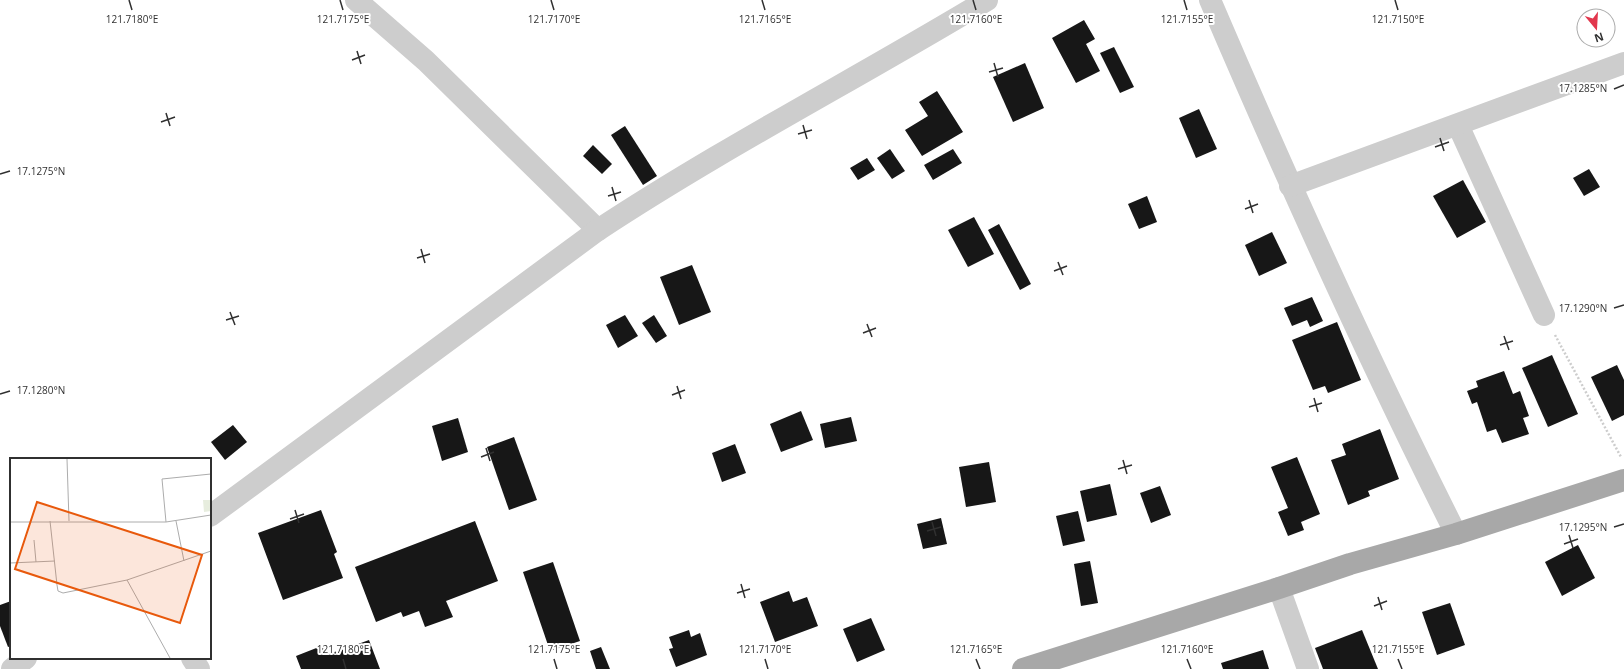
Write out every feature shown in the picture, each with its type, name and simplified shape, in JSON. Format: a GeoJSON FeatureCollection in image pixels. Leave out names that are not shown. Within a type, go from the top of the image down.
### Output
{"type":"FeatureCollection","features":[{"type":"Feature","properties":{"kind":"main road"},"geometry":{"type":"LineString","coordinates":[[1023,669],[1350,564],[1456,534],[1624,480]]}},
{"type":"Feature","properties":{"kind":"street"},"geometry":{"type":"LineString","coordinates":[[356,0],[426,61],[598,230]]}},
{"type":"Feature","properties":{"kind":"street"},"geometry":{"type":"LineString","coordinates":[[211,515],[598,230],[657,191],[987,0]]}},
{"type":"Feature","properties":{"kind":"street"},"geometry":{"type":"LineString","coordinates":[[1210,0],[1290,186],[1456,534]]}},
{"type":"Feature","properties":{"kind":"street"},"geometry":{"type":"LineString","coordinates":[[1290,186],[1624,63]]}},
{"type":"Feature","properties":{"kind":"street"},"geometry":{"type":"LineString","coordinates":[[1458,125],[1544,315]]}},
{"type":"Feature","properties":{"kind":"street"},"geometry":{"type":"LineString","coordinates":[[1279,588],[1308,669]]}},
{"type":"Feature","properties":{"kind":"street"},"geometry":{"type":"LineString","coordinates":[[12,669],[25,659]]}},
{"type":"Feature","properties":{"kind":"street"},"geometry":{"type":"LineString","coordinates":[[193,659],[199,669]]}},
{"type":"Feature","properties":{"kind":"path"},"geometry":{"type":"LineString","coordinates":[[1544,315],[1624,463]]}},
{"type":"Feature","properties":{"kind":"building"},"geometry":{"type":"Polygon","coordinates":[[[1084,20],[1095,39],[1086,44],[1100,71],[1076,83],[1052,38],[1084,20]]]}},
{"type":"Feature","properties":{"kind":"building"},"geometry":{"type":"Polygon","coordinates":[[[1114,47],[1134,87],[1120,93],[1100,53],[1114,47]]]}},
{"type":"Feature","properties":{"kind":"building"},"geometry":{"type":"Polygon","coordinates":[[[1025,63],[1044,108],[1013,122],[993,77],[1025,63]]]}},
{"type":"Feature","properties":{"kind":"building"},"geometry":{"type":"Polygon","coordinates":[[[937,91],[963,132],[922,156],[905,130],[928,116],[919,102],[937,91]]]}},
{"type":"Feature","properties":{"kind":"building"},"geometry":{"type":"Polygon","coordinates":[[[1199,109],[1217,149],[1196,158],[1179,118],[1199,109]]]}},
{"type":"Feature","properties":{"kind":"building"},"geometry":{"type":"Polygon","coordinates":[[[625,126],[657,176],[643,185],[611,135],[625,126]]]}},
{"type":"Feature","properties":{"kind":"building"},"geometry":{"type":"Polygon","coordinates":[[[593,145],[612,164],[602,174],[583,156],[593,145]]]}},
{"type":"Feature","properties":{"kind":"building"},"geometry":{"type":"Polygon","coordinates":[[[890,149],[905,171],[892,179],[877,158],[890,149]]]}},
{"type":"Feature","properties":{"kind":"building"},"geometry":{"type":"Polygon","coordinates":[[[953,149],[962,163],[933,180],[924,165],[953,149]]]}},
{"type":"Feature","properties":{"kind":"building"},"geometry":{"type":"Polygon","coordinates":[[[867,158],[875,170],[858,180],[850,168],[867,158]]]}},
{"type":"Feature","properties":{"kind":"building"},"geometry":{"type":"Polygon","coordinates":[[[1589,169],[1600,187],[1584,196],[1573,178],[1589,169]]]}},
{"type":"Feature","properties":{"kind":"building"},"geometry":{"type":"Polygon","coordinates":[[[1463,180],[1486,222],[1457,238],[1433,196],[1463,180]]]}},
{"type":"Feature","properties":{"kind":"building"},"geometry":{"type":"Polygon","coordinates":[[[1147,196],[1157,222],[1139,229],[1128,204],[1147,196]]]}},
{"type":"Feature","properties":{"kind":"building"},"geometry":{"type":"Polygon","coordinates":[[[974,217],[994,254],[968,267],[948,230],[974,217]]]}},
{"type":"Feature","properties":{"kind":"building"},"geometry":{"type":"Polygon","coordinates":[[[999,224],[1031,284],[1020,290],[988,230],[999,224]]]}},
{"type":"Feature","properties":{"kind":"building"},"geometry":{"type":"Polygon","coordinates":[[[1272,232],[1287,263],[1259,276],[1245,245],[1272,232]]]}},
{"type":"Feature","properties":{"kind":"building"},"geometry":{"type":"Polygon","coordinates":[[[692,265],[711,312],[679,325],[660,277],[692,265]]]}},
{"type":"Feature","properties":{"kind":"building"},"geometry":{"type":"Polygon","coordinates":[[[1312,297],[1323,321],[1310,327],[1307,320],[1292,326],[1284,308],[1312,297]]]}},
{"type":"Feature","properties":{"kind":"building"},"geometry":{"type":"Polygon","coordinates":[[[625,315],[638,336],[618,348],[606,325],[625,315]]]}},
{"type":"Feature","properties":{"kind":"building"},"geometry":{"type":"Polygon","coordinates":[[[654,315],[667,336],[656,343],[642,323],[654,315]]]}},
{"type":"Feature","properties":{"kind":"building"},"geometry":{"type":"Polygon","coordinates":[[[1337,322],[1361,380],[1328,393],[1325,386],[1313,390],[1292,340],[1337,322]]]}},
{"type":"Feature","properties":{"kind":"building"},"geometry":{"type":"Polygon","coordinates":[[[1552,355],[1578,414],[1548,427],[1522,368],[1552,355]]]}},
{"type":"Feature","properties":{"kind":"building"},"geometry":{"type":"Polygon","coordinates":[[[1617,365],[1624,380],[1624,415],[1612,421],[1591,377],[1617,365]]]}},
{"type":"Feature","properties":{"kind":"building"},"geometry":{"type":"Polygon","coordinates":[[[1504,371],[1513,394],[1520,391],[1529,416],[1523,418],[1529,434],[1502,443],[1496,429],[1487,432],[1477,402],[1472,404],[1467,391],[1478,387],[1476,381],[1504,371]]]}},
{"type":"Feature","properties":{"kind":"building"},"geometry":{"type":"Polygon","coordinates":[[[801,411],[813,440],[781,452],[770,424],[801,411]]]}},
{"type":"Feature","properties":{"kind":"building"},"geometry":{"type":"Polygon","coordinates":[[[851,417],[857,441],[825,448],[820,424],[851,417]]]}},
{"type":"Feature","properties":{"kind":"building"},"geometry":{"type":"Polygon","coordinates":[[[458,418],[468,452],[442,461],[432,426],[458,418]]]}},
{"type":"Feature","properties":{"kind":"building"},"geometry":{"type":"Polygon","coordinates":[[[233,425],[247,442],[225,460],[211,442],[233,425]]]}},
{"type":"Feature","properties":{"kind":"building"},"geometry":{"type":"Polygon","coordinates":[[[1380,429],[1399,479],[1368,491],[1370,496],[1348,505],[1331,460],[1346,455],[1342,444],[1380,429]]]}},
{"type":"Feature","properties":{"kind":"building"},"geometry":{"type":"Polygon","coordinates":[[[514,437],[537,500],[509,510],[487,447],[514,437]]]}},
{"type":"Feature","properties":{"kind":"building"},"geometry":{"type":"Polygon","coordinates":[[[735,444],[746,473],[722,482],[712,453],[735,444]]]}},
{"type":"Feature","properties":{"kind":"building"},"geometry":{"type":"Polygon","coordinates":[[[1297,457],[1320,514],[1301,522],[1304,530],[1288,536],[1278,512],[1288,508],[1271,467],[1297,457]]]}},
{"type":"Feature","properties":{"kind":"building"},"geometry":{"type":"Polygon","coordinates":[[[989,462],[996,502],[966,507],[959,467],[989,462]]]}},
{"type":"Feature","properties":{"kind":"building"},"geometry":{"type":"Polygon","coordinates":[[[1110,484],[1117,515],[1087,522],[1080,491],[1110,484]]]}},
{"type":"Feature","properties":{"kind":"building"},"geometry":{"type":"Polygon","coordinates":[[[1160,486],[1171,515],[1151,523],[1140,493],[1160,486]]]}},
{"type":"Feature","properties":{"kind":"building"},"geometry":{"type":"Polygon","coordinates":[[[321,510],[337,552],[334,554],[343,578],[283,600],[258,533],[321,510]]]}},
{"type":"Feature","properties":{"kind":"building"},"geometry":{"type":"Polygon","coordinates":[[[1078,511],[1085,541],[1063,546],[1056,516],[1078,511]]]}},
{"type":"Feature","properties":{"kind":"building"},"geometry":{"type":"Polygon","coordinates":[[[941,518],[947,544],[923,549],[917,524],[941,518]]]}},
{"type":"Feature","properties":{"kind":"building"},"geometry":{"type":"Polygon","coordinates":[[[475,521],[498,581],[446,601],[453,617],[425,627],[419,611],[403,617],[401,612],[376,622],[355,567],[475,521]]]}},
{"type":"Feature","properties":{"kind":"building"},"geometry":{"type":"Polygon","coordinates":[[[1578,545],[1595,578],[1562,596],[1545,562],[1578,545]]]}},
{"type":"Feature","properties":{"kind":"building"},"geometry":{"type":"Polygon","coordinates":[[[1090,561],[1098,603],[1081,606],[1074,564],[1090,561]]]}},
{"type":"Feature","properties":{"kind":"building"},"geometry":{"type":"Polygon","coordinates":[[[553,562],[580,641],[550,651],[523,572],[553,562]]]}},
{"type":"Feature","properties":{"kind":"building"},"geometry":{"type":"Polygon","coordinates":[[[789,591],[793,602],[807,597],[818,626],[775,642],[760,602],[789,591]]]}},
{"type":"Feature","properties":{"kind":"building"},"geometry":{"type":"Polygon","coordinates":[[[10,601],[10,646],[8,647],[0,626],[0,605],[10,601]]]}},
{"type":"Feature","properties":{"kind":"building"},"geometry":{"type":"Polygon","coordinates":[[[1450,603],[1465,645],[1437,655],[1422,612],[1450,603]]]}},
{"type":"Feature","properties":{"kind":"building"},"geometry":{"type":"Polygon","coordinates":[[[871,618],[885,650],[857,662],[843,629],[871,618]]]}},
{"type":"Feature","properties":{"kind":"building"},"geometry":{"type":"Polygon","coordinates":[[[689,630],[691,637],[700,633],[707,655],[676,667],[669,649],[673,648],[669,637],[689,630]]]}},
{"type":"Feature","properties":{"kind":"building"},"geometry":{"type":"Polygon","coordinates":[[[1362,630],[1378,669],[1323,669],[1315,648],[1362,630]]]}},
{"type":"Feature","properties":{"kind":"building"},"geometry":{"type":"Polygon","coordinates":[[[369,640],[380,669],[301,669],[296,656],[324,645],[328,655],[369,640]]]}},
{"type":"Feature","properties":{"kind":"building"},"geometry":{"type":"Polygon","coordinates":[[[601,647],[610,669],[596,669],[590,651],[601,647]]]}},
{"type":"Feature","properties":{"kind":"building"},"geometry":{"type":"Polygon","coordinates":[[[1263,650],[1269,669],[1223,669],[1221,663],[1263,650]]]}}]}
